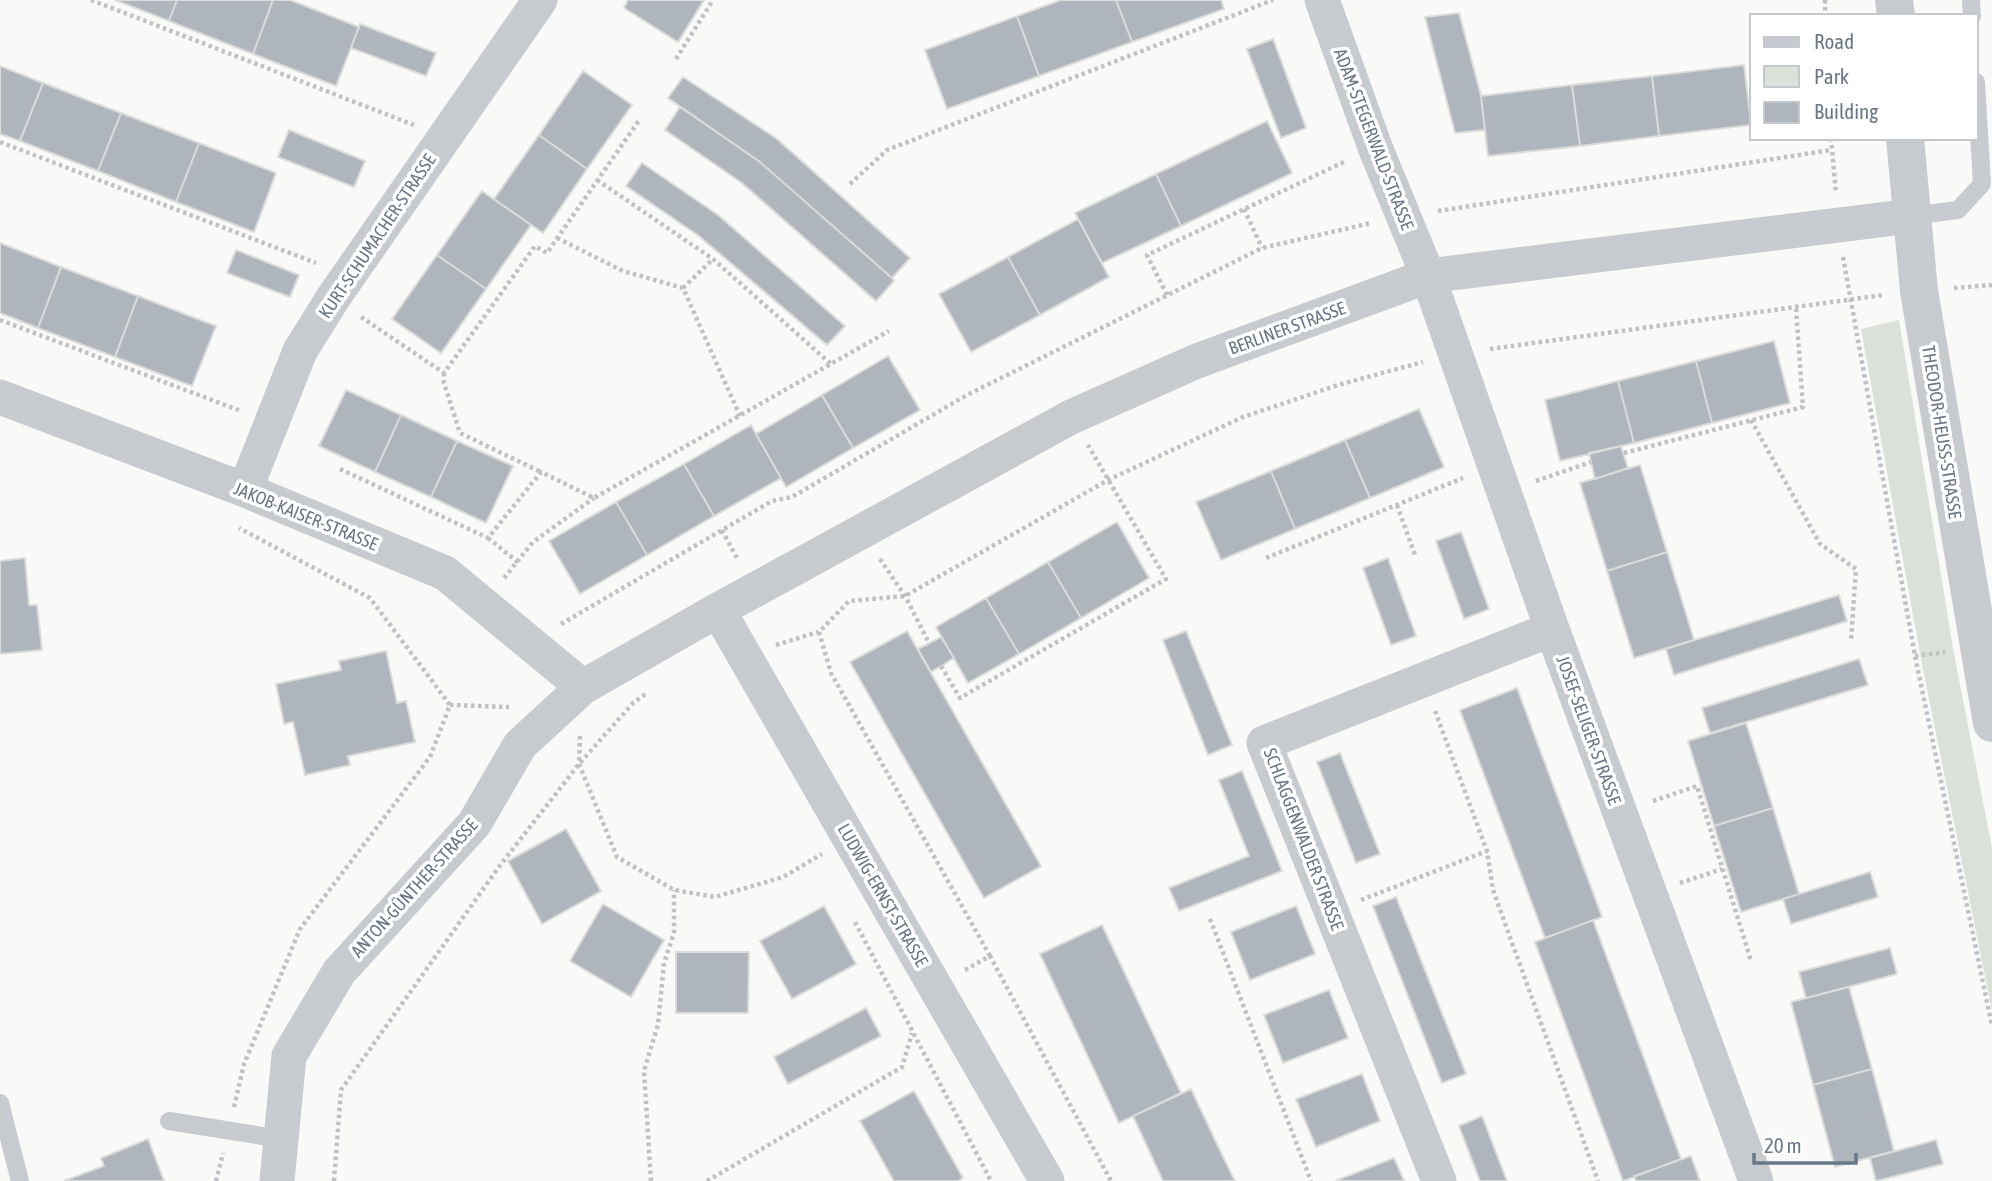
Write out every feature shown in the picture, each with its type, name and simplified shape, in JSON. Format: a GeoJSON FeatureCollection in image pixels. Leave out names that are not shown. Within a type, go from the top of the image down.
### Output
{"type":"FeatureCollection","features":[{"type":"Feature","properties":{"kind":"street","name":"KURT-SCHUMACHER-STRASSE"},"geometry":{"type":"LineString","coordinates":[[245,490],[300,351],[341,287],[540,0]]}},
{"type":"Feature","properties":{"kind":"street","name":"ADAM-STEGERWALD-STRASSE"},"geometry":{"type":"LineString","coordinates":[[1322,0],[1375,148],[1428,276]]}},
{"type":"Feature","properties":{"kind":"street","name":"THEODOR-HEUSS-STRASSE"},"geometry":{"type":"LineString","coordinates":[[1905,140],[1919,291],[1984,646],[1992,723]]}},
{"type":"Feature","properties":{"kind":"street","name":"BERLINER STRASSE"},"geometry":{"type":"LineString","coordinates":[[718,610],[1071,418],[1197,361],[1428,276],[1911,216]]}},
{"type":"Feature","properties":{"kind":"street","name":"JOSEF-SELIGER-STRASSE"},"geometry":{"type":"LineString","coordinates":[[1428,276],[1552,629],[1756,1181]]}},
{"type":"Feature","properties":{"kind":"street","name":"JAKOB-KAISER-STRASSE"},"geometry":{"type":"LineString","coordinates":[[0,397],[245,490],[445,573],[480,602],[570,699]]}},
{"type":"Feature","properties":{"kind":"street","name":"ANTON-GÜNTHER-STRASSE"},"geometry":{"type":"LineString","coordinates":[[277,1181],[289,1056],[339,972],[474,824],[520,745],[570,699],[718,610]]}},
{"type":"Feature","properties":{"kind":"street","name":"LUDWIG-ERNST-STRASSE"},"geometry":{"type":"LineString","coordinates":[[718,610],[1047,1181]]}},
{"type":"Feature","properties":{"kind":"street","name":"SCHLAGGENWALDER STRASSE"},"geometry":{"type":"LineString","coordinates":[[1439,1181],[1264,743],[1552,629]]}},
{"type":"Feature","properties":{"kind":"lane"},"geometry":{"type":"LineString","coordinates":[[1911,216],[1958,210],[1987,183],[1978,100]]}},
{"type":"Feature","properties":{"kind":"lane"},"geometry":{"type":"LineString","coordinates":[[0,1103],[20,1181]]}},
{"type":"Feature","properties":{"kind":"lane"},"geometry":{"type":"LineString","coordinates":[[169,1121],[281,1139]]}},
{"type":"Feature","properties":{"kind":"path"},"geometry":{"type":"LineString","coordinates":[[91,0],[445,136]]}},
{"type":"Feature","properties":{"kind":"path"},"geometry":{"type":"LineString","coordinates":[[676,58],[713,0]]}},
{"type":"Feature","properties":{"kind":"path"},"geometry":{"type":"LineString","coordinates":[[850,184],[887,150],[1273,0]]}},
{"type":"Feature","properties":{"kind":"path"},"geometry":{"type":"LineString","coordinates":[[594,498],[460,433],[444,383],[444,373],[535,246],[547,253],[640,119]]}},
{"type":"Feature","properties":{"kind":"path"},"geometry":{"type":"LineString","coordinates":[[1831,140],[1849,298],[1915,656],[1992,1026]]}},
{"type":"Feature","properties":{"kind":"path"},"geometry":{"type":"LineString","coordinates":[[0,142],[341,287],[444,373]]}},
{"type":"Feature","properties":{"kind":"path"},"geometry":{"type":"LineString","coordinates":[[1167,295],[1147,256],[1375,148]]}},
{"type":"Feature","properties":{"kind":"path"},"geometry":{"type":"LineString","coordinates":[[597,180],[713,258],[831,364]]}},
{"type":"Feature","properties":{"kind":"path"},"geometry":{"type":"LineString","coordinates":[[1244,209],[1262,248]]}},
{"type":"Feature","properties":{"kind":"path"},"geometry":{"type":"LineString","coordinates":[[557,238],[623,271],[683,288]]}},
{"type":"Feature","properties":{"kind":"path"},"geometry":{"type":"LineString","coordinates":[[683,288],[713,258]]}},
{"type":"Feature","properties":{"kind":"path"},"geometry":{"type":"LineString","coordinates":[[683,288],[740,416]]}},
{"type":"Feature","properties":{"kind":"path"},"geometry":{"type":"LineString","coordinates":[[1111,1181],[831,673],[819,632],[849,601],[905,596],[1108,480],[1243,417],[1338,385],[1456,354],[1796,309],[1849,298],[1919,291]]}},
{"type":"Feature","properties":{"kind":"path"},"geometry":{"type":"LineString","coordinates":[[1624,453],[1803,407],[1796,309]]}},
{"type":"Feature","properties":{"kind":"path"},"geometry":{"type":"LineString","coordinates":[[0,320],[272,423]]}},
{"type":"Feature","properties":{"kind":"path"},"geometry":{"type":"LineString","coordinates":[[480,602],[519,563],[533,541],[594,498],[889,331]]}},
{"type":"Feature","properties":{"kind":"path"},"geometry":{"type":"LineString","coordinates":[[941,667],[960,698],[1166,579],[1071,418]]}},
{"type":"Feature","properties":{"kind":"path"},"geometry":{"type":"LineString","coordinates":[[1751,420],[1820,544],[1856,569],[1851,641]]}},
{"type":"Feature","properties":{"kind":"path"},"geometry":{"type":"LineString","coordinates":[[1266,558],[1397,505],[1499,478],[1591,462]]}},
{"type":"Feature","properties":{"kind":"path"},"geometry":{"type":"LineString","coordinates":[[340,469],[488,538],[519,563]]}},
{"type":"Feature","properties":{"kind":"path"},"geometry":{"type":"LineString","coordinates":[[488,538],[541,472]]}},
{"type":"Feature","properties":{"kind":"path"},"geometry":{"type":"LineString","coordinates":[[1397,505],[1415,555]]}},
{"type":"Feature","properties":{"kind":"path"},"geometry":{"type":"LineString","coordinates":[[236,526],[370,598],[450,705]]}},
{"type":"Feature","properties":{"kind":"path"},"geometry":{"type":"LineString","coordinates":[[863,532],[905,596],[929,643]]}},
{"type":"Feature","properties":{"kind":"path"},"geometry":{"type":"LineString","coordinates":[[1423,681],[1487,851],[1493,890],[1598,1181]]}},
{"type":"Feature","properties":{"kind":"path"},"geometry":{"type":"LineString","coordinates":[[334,1181],[341,1090],[436,952],[579,764],[633,703],[654,689]]}},
{"type":"Feature","properties":{"kind":"path"},"geometry":{"type":"LineString","coordinates":[[450,705],[570,699],[579,764],[617,857],[674,890],[715,897],[783,877],[849,837]]}},
{"type":"Feature","properties":{"kind":"path"},"geometry":{"type":"LineString","coordinates":[[216,1181],[244,1064],[300,929],[430,757],[450,705]]}},
{"type":"Feature","properties":{"kind":"path"},"geometry":{"type":"LineString","coordinates":[[1619,812],[1697,786],[1751,961]]}},
{"type":"Feature","properties":{"kind":"path"},"geometry":{"type":"LineString","coordinates":[[813,843],[825,867]]}},
{"type":"Feature","properties":{"kind":"path"},"geometry":{"type":"LineString","coordinates":[[1331,911],[1487,851]]}},
{"type":"Feature","properties":{"kind":"path"},"geometry":{"type":"LineString","coordinates":[[1649,893],[1722,869]]}},
{"type":"Feature","properties":{"kind":"path"},"geometry":{"type":"LineString","coordinates":[[651,1181],[644,1071],[658,1025],[664,963],[674,933],[674,890]]}},
{"type":"Feature","properties":{"kind":"path"},"geometry":{"type":"LineString","coordinates":[[850,914],[992,1181]]}},
{"type":"Feature","properties":{"kind":"path"},"geometry":{"type":"LineString","coordinates":[[1210,919],[1311,1181]]}},
{"type":"Feature","properties":{"kind":"path"},"geometry":{"type":"LineString","coordinates":[[707,1181],[902,1067],[912,1032],[937,986],[989,956]]}},
{"type":"Feature","properties":{"kind":"green space"},"geometry":{"type":"Polygon","coordinates":[[[1899,320],[1954,654],[1992,848],[1992,1011],[1921,659],[1861,329],[1899,320]]]}},
{"type":"Feature","properties":{"kind":"building"},"geometry":{"type":"Polygon","coordinates":[[[115,0],[177,0],[169,21],[115,0]]]}},
{"type":"Feature","properties":{"kind":"building"},"geometry":{"type":"Polygon","coordinates":[[[177,0],[273,0],[253,54],[169,21],[177,0]]]}},
{"type":"Feature","properties":{"kind":"building"},"geometry":{"type":"Polygon","coordinates":[[[273,0],[290,0],[359,27],[336,86],[253,54],[273,0]]]}},
{"type":"Feature","properties":{"kind":"building"},"geometry":{"type":"Polygon","coordinates":[[[628,0],[704,0],[678,42],[624,8],[628,0]]]}},
{"type":"Feature","properties":{"kind":"building"},"geometry":{"type":"Polygon","coordinates":[[[1061,0],[1116,0],[1132,42],[1039,76],[1017,16],[1061,0]]]}},
{"type":"Feature","properties":{"kind":"building"},"geometry":{"type":"Polygon","coordinates":[[[1116,0],[1221,0],[1224,9],[1132,42],[1116,0]]]}},
{"type":"Feature","properties":{"kind":"building"},"geometry":{"type":"Polygon","coordinates":[[[1459,13],[1481,96],[1485,130],[1455,133],[1425,17],[1459,13]]]}},
{"type":"Feature","properties":{"kind":"building"},"geometry":{"type":"Polygon","coordinates":[[[1017,16],[1039,76],[947,109],[925,50],[1017,16]]]}},
{"type":"Feature","properties":{"kind":"building"},"geometry":{"type":"Polygon","coordinates":[[[360,24],[436,53],[426,76],[351,48],[360,24]]]}},
{"type":"Feature","properties":{"kind":"building"},"geometry":{"type":"Polygon","coordinates":[[[1273,39],[1306,128],[1281,138],[1247,49],[1273,39]]]}},
{"type":"Feature","properties":{"kind":"building"},"geometry":{"type":"Polygon","coordinates":[[[1744,65],[1750,125],[1659,136],[1652,76],[1744,65]]]}},
{"type":"Feature","properties":{"kind":"building"},"geometry":{"type":"Polygon","coordinates":[[[0,66],[43,83],[20,141],[0,134],[0,66]]]}},
{"type":"Feature","properties":{"kind":"building"},"geometry":{"type":"Polygon","coordinates":[[[583,71],[632,105],[587,169],[539,135],[583,71]]]}},
{"type":"Feature","properties":{"kind":"building"},"geometry":{"type":"Polygon","coordinates":[[[1652,76],[1659,136],[1580,146],[1572,85],[1652,76]]]}},
{"type":"Feature","properties":{"kind":"building"},"geometry":{"type":"Polygon","coordinates":[[[683,77],[777,139],[910,258],[892,278],[760,162],[668,98],[683,77]]]}},
{"type":"Feature","properties":{"kind":"building"},"geometry":{"type":"Polygon","coordinates":[[[43,83],[121,113],[98,171],[20,141],[43,83]]]}},
{"type":"Feature","properties":{"kind":"building"},"geometry":{"type":"Polygon","coordinates":[[[1572,85],[1580,146],[1488,156],[1481,96],[1572,85]]]}},
{"type":"Feature","properties":{"kind":"building"},"geometry":{"type":"Polygon","coordinates":[[[680,107],[760,162],[894,281],[876,301],[742,183],[665,130],[680,107]]]}},
{"type":"Feature","properties":{"kind":"building"},"geometry":{"type":"Polygon","coordinates":[[[121,113],[199,143],[176,202],[98,171],[121,113]]]}},
{"type":"Feature","properties":{"kind":"building"},"geometry":{"type":"Polygon","coordinates":[[[1267,121],[1292,173],[1181,226],[1156,174],[1267,121]]]}},
{"type":"Feature","properties":{"kind":"building"},"geometry":{"type":"Polygon","coordinates":[[[289,130],[365,161],[354,187],[278,157],[289,130]]]}},
{"type":"Feature","properties":{"kind":"building"},"geometry":{"type":"Polygon","coordinates":[[[539,135],[587,169],[543,233],[494,199],[539,135]]]}},
{"type":"Feature","properties":{"kind":"building"},"geometry":{"type":"Polygon","coordinates":[[[199,143],[276,173],[254,232],[176,202],[199,143]]]}},
{"type":"Feature","properties":{"kind":"building"},"geometry":{"type":"Polygon","coordinates":[[[642,163],[718,215],[845,326],[827,345],[699,236],[626,186],[642,163]]]}},
{"type":"Feature","properties":{"kind":"building"},"geometry":{"type":"Polygon","coordinates":[[[1156,174],[1181,226],[1102,263],[1075,213],[1156,174]]]}},
{"type":"Feature","properties":{"kind":"building"},"geometry":{"type":"Polygon","coordinates":[[[482,191],[531,225],[486,289],[437,255],[482,191]]]}},
{"type":"Feature","properties":{"kind":"building"},"geometry":{"type":"Polygon","coordinates":[[[1078,219],[1109,277],[1040,315],[1008,257],[1078,219]]]}},
{"type":"Feature","properties":{"kind":"building"},"geometry":{"type":"Polygon","coordinates":[[[0,243],[61,267],[38,328],[0,313],[0,243]]]}},
{"type":"Feature","properties":{"kind":"building"},"geometry":{"type":"Polygon","coordinates":[[[236,250],[299,275],[290,297],[227,273],[236,250]]]}},
{"type":"Feature","properties":{"kind":"building"},"geometry":{"type":"Polygon","coordinates":[[[437,255],[486,289],[441,353],[392,319],[437,255]]]}},
{"type":"Feature","properties":{"kind":"building"},"geometry":{"type":"Polygon","coordinates":[[[1008,257],[1040,315],[971,352],[939,294],[1008,257]]]}},
{"type":"Feature","properties":{"kind":"building"},"geometry":{"type":"Polygon","coordinates":[[[61,267],[138,296],[115,357],[38,328],[61,267]]]}},
{"type":"Feature","properties":{"kind":"building"},"geometry":{"type":"Polygon","coordinates":[[[138,296],[216,326],[192,386],[115,357],[138,296]]]}},
{"type":"Feature","properties":{"kind":"building"},"geometry":{"type":"Polygon","coordinates":[[[1774,341],[1790,403],[1712,423],[1696,361],[1774,341]]]}},
{"type":"Feature","properties":{"kind":"building"},"geometry":{"type":"Polygon","coordinates":[[[888,356],[920,410],[853,448],[822,395],[888,356]]]}},
{"type":"Feature","properties":{"kind":"building"},"geometry":{"type":"Polygon","coordinates":[[[1696,361],[1712,423],[1634,443],[1618,381],[1696,361]]]}},
{"type":"Feature","properties":{"kind":"building"},"geometry":{"type":"Polygon","coordinates":[[[1618,381],[1634,443],[1560,461],[1545,400],[1618,381]]]}},
{"type":"Feature","properties":{"kind":"building"},"geometry":{"type":"Polygon","coordinates":[[[346,390],[401,415],[375,472],[319,446],[346,390]]]}},
{"type":"Feature","properties":{"kind":"building"},"geometry":{"type":"Polygon","coordinates":[[[822,395],[853,448],[786,487],[756,434],[822,395]]]}},
{"type":"Feature","properties":{"kind":"building"},"geometry":{"type":"Polygon","coordinates":[[[1419,409],[1444,467],[1370,498],[1345,440],[1419,409]]]}},
{"type":"Feature","properties":{"kind":"building"},"geometry":{"type":"Polygon","coordinates":[[[401,415],[457,441],[431,497],[375,472],[401,415]]]}},
{"type":"Feature","properties":{"kind":"building"},"geometry":{"type":"Polygon","coordinates":[[[751,425],[781,478],[714,516],[684,464],[751,425]]]}},
{"type":"Feature","properties":{"kind":"building"},"geometry":{"type":"Polygon","coordinates":[[[1345,440],[1370,498],[1295,529],[1271,471],[1345,440]]]}},
{"type":"Feature","properties":{"kind":"building"},"geometry":{"type":"Polygon","coordinates":[[[457,441],[513,466],[486,523],[431,497],[457,441]]]}},
{"type":"Feature","properties":{"kind":"building"},"geometry":{"type":"Polygon","coordinates":[[[1621,446],[1628,468],[1595,479],[1589,453],[1621,446]]]}},
{"type":"Feature","properties":{"kind":"building"},"geometry":{"type":"Polygon","coordinates":[[[684,464],[714,516],[647,555],[616,502],[684,464]]]}},
{"type":"Feature","properties":{"kind":"building"},"geometry":{"type":"Polygon","coordinates":[[[1640,465],[1667,552],[1607,571],[1580,483],[1640,465]]]}},
{"type":"Feature","properties":{"kind":"building"},"geometry":{"type":"Polygon","coordinates":[[[1271,471],[1295,529],[1221,560],[1196,502],[1271,471]]]}},
{"type":"Feature","properties":{"kind":"building"},"geometry":{"type":"Polygon","coordinates":[[[616,502],[647,555],[580,594],[549,541],[616,502]]]}},
{"type":"Feature","properties":{"kind":"building"},"geometry":{"type":"Polygon","coordinates":[[[1117,522],[1149,578],[1081,618],[1048,562],[1117,522]]]}},
{"type":"Feature","properties":{"kind":"building"},"geometry":{"type":"Polygon","coordinates":[[[1461,532],[1489,609],[1464,619],[1436,541],[1461,532]]]}},
{"type":"Feature","properties":{"kind":"building"},"geometry":{"type":"Polygon","coordinates":[[[1667,552],[1694,640],[1634,658],[1607,571],[1667,552]]]}},
{"type":"Feature","properties":{"kind":"building"},"geometry":{"type":"Polygon","coordinates":[[[25,558],[29,605],[37,605],[42,650],[0,654],[0,561],[25,558]]]}},
{"type":"Feature","properties":{"kind":"building"},"geometry":{"type":"Polygon","coordinates":[[[1388,558],[1416,636],[1391,645],[1363,568],[1388,558]]]}},
{"type":"Feature","properties":{"kind":"building"},"geometry":{"type":"Polygon","coordinates":[[[1048,562],[1081,618],[1019,654],[986,598],[1048,562]]]}},
{"type":"Feature","properties":{"kind":"building"},"geometry":{"type":"Polygon","coordinates":[[[1839,595],[1847,621],[1674,675],[1666,649],[1839,595]]]}},
{"type":"Feature","properties":{"kind":"building"},"geometry":{"type":"Polygon","coordinates":[[[986,598],[1019,654],[968,683],[936,627],[986,598]]]}},
{"type":"Feature","properties":{"kind":"building"},"geometry":{"type":"Polygon","coordinates":[[[907,631],[1041,866],[984,898],[850,662],[907,631]]]}},
{"type":"Feature","properties":{"kind":"building"},"geometry":{"type":"Polygon","coordinates":[[[1186,631],[1232,745],[1208,755],[1163,640],[1186,631]]]}},
{"type":"Feature","properties":{"kind":"building"},"geometry":{"type":"Polygon","coordinates":[[[941,637],[954,658],[931,672],[918,649],[941,637]]]}},
{"type":"Feature","properties":{"kind":"building"},"geometry":{"type":"Polygon","coordinates":[[[386,651],[397,703],[406,701],[415,742],[348,756],[350,765],[305,775],[293,722],[284,724],[276,684],[341,670],[339,661],[386,651]]]}},
{"type":"Feature","properties":{"kind":"building"},"geometry":{"type":"Polygon","coordinates":[[[1859,659],[1868,685],[1710,733],[1702,708],[1859,659]]]}},
{"type":"Feature","properties":{"kind":"building"},"geometry":{"type":"Polygon","coordinates":[[[1517,688],[1602,917],[1545,938],[1460,710],[1517,688]]]}},
{"type":"Feature","properties":{"kind":"building"},"geometry":{"type":"Polygon","coordinates":[[[1746,723],[1773,808],[1714,826],[1688,741],[1746,723]]]}},
{"type":"Feature","properties":{"kind":"building"},"geometry":{"type":"Polygon","coordinates":[[[1340,753],[1380,854],[1356,863],[1317,762],[1340,753]]]}},
{"type":"Feature","properties":{"kind":"building"},"geometry":{"type":"Polygon","coordinates":[[[1242,771],[1282,871],[1179,911],[1169,888],[1249,856],[1219,780],[1242,771]]]}},
{"type":"Feature","properties":{"kind":"building"},"geometry":{"type":"Polygon","coordinates":[[[1773,808],[1799,894],[1741,912],[1714,826],[1773,808]]]}},
{"type":"Feature","properties":{"kind":"building"},"geometry":{"type":"Polygon","coordinates":[[[566,829],[601,891],[542,924],[508,861],[566,829]]]}},
{"type":"Feature","properties":{"kind":"building"},"geometry":{"type":"Polygon","coordinates":[[[1870,872],[1878,897],[1791,924],[1783,899],[1870,872]]]}},
{"type":"Feature","properties":{"kind":"building"},"geometry":{"type":"Polygon","coordinates":[[[1396,897],[1466,1074],[1442,1083],[1373,906],[1396,897]]]}},
{"type":"Feature","properties":{"kind":"building"},"geometry":{"type":"Polygon","coordinates":[[[603,904],[664,940],[631,997],[570,961],[603,904]]]}},
{"type":"Feature","properties":{"kind":"building"},"geometry":{"type":"Polygon","coordinates":[[[824,906],[856,964],[792,999],[760,941],[824,906]]]}},
{"type":"Feature","properties":{"kind":"building"},"geometry":{"type":"Polygon","coordinates":[[[1296,906],[1315,954],[1250,980],[1231,932],[1296,906]]]}},
{"type":"Feature","properties":{"kind":"building"},"geometry":{"type":"Polygon","coordinates":[[[1593,920],[1681,1159],[1623,1181],[1535,942],[1593,920]]]}},
{"type":"Feature","properties":{"kind":"building"},"geometry":{"type":"Polygon","coordinates":[[[1102,925],[1181,1093],[1119,1123],[1040,954],[1102,925]]]}},
{"type":"Feature","properties":{"kind":"building"},"geometry":{"type":"Polygon","coordinates":[[[1890,948],[1897,974],[1806,998],[1799,972],[1890,948]]]}},
{"type":"Feature","properties":{"kind":"building"},"geometry":{"type":"Polygon","coordinates":[[[676,952],[749,952],[748,1013],[676,1013],[676,952]]]}},
{"type":"Feature","properties":{"kind":"building"},"geometry":{"type":"Polygon","coordinates":[[[1849,987],[1872,1069],[1813,1085],[1791,1002],[1849,987]]]}},
{"type":"Feature","properties":{"kind":"building"},"geometry":{"type":"Polygon","coordinates":[[[1329,990],[1348,1038],[1283,1063],[1264,1015],[1329,990]]]}},
{"type":"Feature","properties":{"kind":"building"},"geometry":{"type":"Polygon","coordinates":[[[866,1008],[881,1036],[788,1084],[774,1057],[866,1008]]]}},
{"type":"Feature","properties":{"kind":"building"},"geometry":{"type":"Polygon","coordinates":[[[1872,1069],[1894,1151],[1835,1167],[1813,1085],[1872,1069]]]}},
{"type":"Feature","properties":{"kind":"building"},"geometry":{"type":"Polygon","coordinates":[[[1362,1074],[1380,1121],[1316,1147],[1296,1099],[1362,1074]]]}},
{"type":"Feature","properties":{"kind":"building"},"geometry":{"type":"Polygon","coordinates":[[[1191,1089],[1235,1181],[1163,1181],[1133,1116],[1191,1089]]]}},
{"type":"Feature","properties":{"kind":"building"},"geometry":{"type":"Polygon","coordinates":[[[914,1091],[963,1178],[958,1181],[894,1181],[860,1121],[914,1091]]]}},
{"type":"Feature","properties":{"kind":"building"},"geometry":{"type":"Polygon","coordinates":[[[1482,1116],[1507,1181],[1480,1181],[1459,1126],[1482,1116]]]}},
{"type":"Feature","properties":{"kind":"building"},"geometry":{"type":"Polygon","coordinates":[[[148,1139],[164,1181],[64,1181],[104,1166],[101,1158],[148,1139]]]}},
{"type":"Feature","properties":{"kind":"building"},"geometry":{"type":"Polygon","coordinates":[[[1936,1140],[1943,1164],[1876,1181],[1870,1158],[1936,1140]]]}},
{"type":"Feature","properties":{"kind":"building"},"geometry":{"type":"Polygon","coordinates":[[[1691,1156],[1700,1181],[1636,1181],[1634,1176],[1691,1156]]]}},
{"type":"Feature","properties":{"kind":"building"},"geometry":{"type":"Polygon","coordinates":[[[1394,1158],[1404,1181],[1335,1181],[1394,1158]]]}}]}
